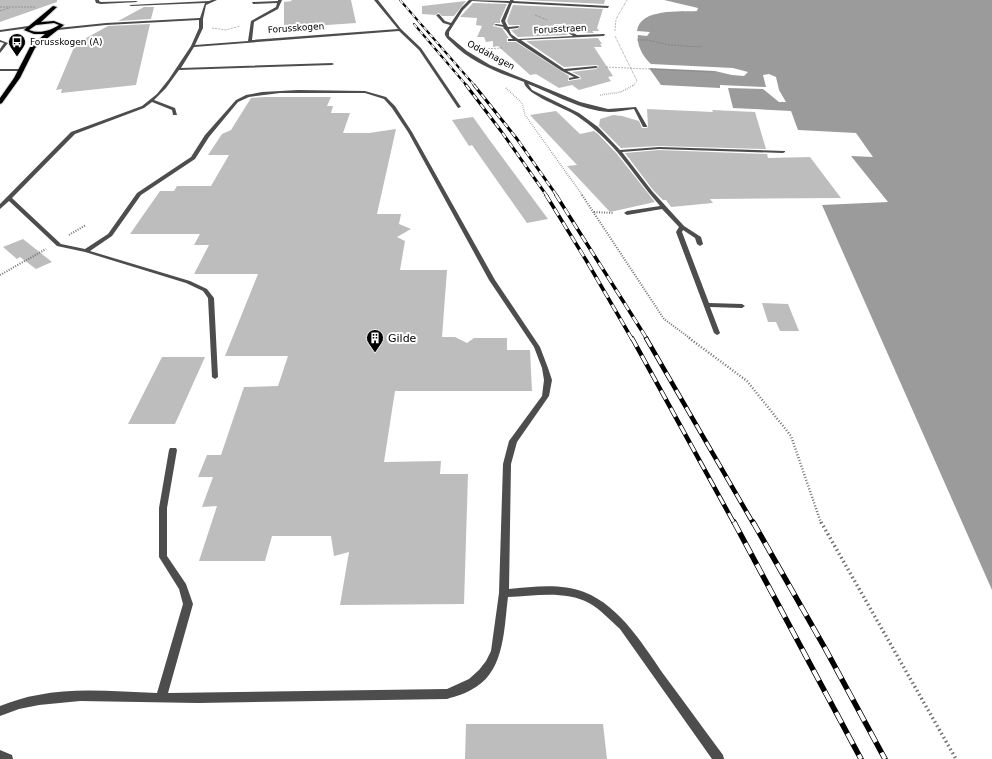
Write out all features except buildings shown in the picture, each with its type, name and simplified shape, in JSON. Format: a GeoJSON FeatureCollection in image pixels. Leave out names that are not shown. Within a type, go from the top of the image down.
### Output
{"type":"FeatureCollection","features":[{"type":"Feature","properties":{"kind":"main road"},"geometry":{"type":"LineString","coordinates":[[54,22],[57,0]]}},
{"type":"Feature","properties":{"kind":"main road"},"geometry":{"type":"LineString","coordinates":[[27,29],[55,7]]}},
{"type":"Feature","properties":{"kind":"main road"},"geometry":{"type":"LineString","coordinates":[[35,24],[54,22],[62,24]]}},
{"type":"Feature","properties":{"kind":"main road"},"geometry":{"type":"LineString","coordinates":[[33,47],[62,24]]}},
{"type":"Feature","properties":{"kind":"main road"},"geometry":{"type":"LineString","coordinates":[[27,29],[36,33],[55,30]]}},
{"type":"Feature","properties":{"kind":"main road"},"geometry":{"type":"LineString","coordinates":[[0,102],[22,70],[33,47],[36,33]]}},
{"type":"Feature","properties":{"kind":"street"},"geometry":{"type":"LineString","coordinates":[[97,0],[97,2],[101,3],[208,2],[215,0]]}},
{"type":"Feature","properties":{"kind":"street"},"geometry":{"type":"LineString","coordinates":[[376,0],[400,30],[420,49],[459,107]]}},
{"type":"Feature","properties":{"kind":"street"},"geometry":{"type":"LineString","coordinates":[[438,15],[444,22],[452,24],[471,0],[512,1],[507,12],[505,24],[500,30]]}},
{"type":"Feature","properties":{"kind":"street"},"geometry":{"type":"LineString","coordinates":[[250,42],[250,24],[277,8],[280,1],[253,3]]}},
{"type":"Feature","properties":{"kind":"street","name":"Forusstraen"},"geometry":{"type":"LineString","coordinates":[[512,1],[549,4],[561,7],[563,5],[581,4],[608,7]]}},
{"type":"Feature","properties":{"kind":"street"},"geometry":{"type":"LineString","coordinates":[[131,5],[154,2]]}},
{"type":"Feature","properties":{"kind":"street"},"geometry":{"type":"LineString","coordinates":[[0,207],[73,132],[143,107],[153,101],[175,74],[193,46],[202,28],[201,19],[205,4],[208,2]]}},
{"type":"Feature","properties":{"kind":"street"},"geometry":{"type":"LineString","coordinates":[[581,4],[592,4]]}},
{"type":"Feature","properties":{"kind":"street"},"geometry":{"type":"LineString","coordinates":[[500,12],[507,12]]}},
{"type":"Feature","properties":{"kind":"street"},"geometry":{"type":"LineString","coordinates":[[498,17],[505,24]]}},
{"type":"Feature","properties":{"kind":"street"},"geometry":{"type":"LineString","coordinates":[[62,24],[106,24],[201,19]]}},
{"type":"Feature","properties":{"kind":"street"},"geometry":{"type":"LineString","coordinates":[[495,21],[518,27]]}},
{"type":"Feature","properties":{"kind":"street"},"geometry":{"type":"LineString","coordinates":[[55,30],[106,24]]}},
{"type":"Feature","properties":{"kind":"street","name":"Oddahagen"},"geometry":{"type":"LineString","coordinates":[[452,24],[447,36],[463,50],[482,62],[526,82],[526,85],[531,90],[577,114],[596,128],[619,151],[662,207],[682,227],[698,237],[700,244]]}},
{"type":"Feature","properties":{"kind":"street"},"geometry":{"type":"LineString","coordinates":[[496,25],[505,24]]}},
{"type":"Feature","properties":{"kind":"street","name":"Forusstraen"},"geometry":{"type":"LineString","coordinates":[[505,24],[510,35],[572,78]]}},
{"type":"Feature","properties":{"kind":"street"},"geometry":{"type":"LineString","coordinates":[[554,26],[560,26],[568,29],[578,37]]}},
{"type":"Feature","properties":{"kind":"street"},"geometry":{"type":"LineString","coordinates":[[0,32],[27,29]]}},
{"type":"Feature","properties":{"kind":"street","name":"Forusskogen"},"geometry":{"type":"LineString","coordinates":[[193,46],[400,30]]}},
{"type":"Feature","properties":{"kind":"street"},"geometry":{"type":"LineString","coordinates":[[503,35],[510,35]]}},
{"type":"Feature","properties":{"kind":"street","name":"Forusstraen"},"geometry":{"type":"LineString","coordinates":[[517,40],[529,41],[604,35]]}},
{"type":"Feature","properties":{"kind":"street"},"geometry":{"type":"LineString","coordinates":[[509,40],[517,40]]}},
{"type":"Feature","properties":{"kind":"street"},"geometry":{"type":"LineString","coordinates":[[0,41],[6,43],[0,52]]}},
{"type":"Feature","properties":{"kind":"street"},"geometry":{"type":"LineString","coordinates":[[515,45],[525,45]]}},
{"type":"Feature","properties":{"kind":"street"},"geometry":{"type":"LineString","coordinates":[[526,51],[532,50]]}},
{"type":"Feature","properties":{"kind":"street"},"geometry":{"type":"LineString","coordinates":[[533,57],[548,56]]}},
{"type":"Feature","properties":{"kind":"street"},"geometry":{"type":"LineString","coordinates":[[543,62],[548,61]]}},
{"type":"Feature","properties":{"kind":"street"},"geometry":{"type":"LineString","coordinates":[[178,69],[332,64]]}},
{"type":"Feature","properties":{"kind":"street"},"geometry":{"type":"LineString","coordinates":[[549,68],[581,70],[592,66]]}},
{"type":"Feature","properties":{"kind":"street"},"geometry":{"type":"LineString","coordinates":[[0,70],[22,70]]}},
{"type":"Feature","properties":{"kind":"street"},"geometry":{"type":"LineString","coordinates":[[175,74],[232,73]]}},
{"type":"Feature","properties":{"kind":"street"},"geometry":{"type":"LineString","coordinates":[[526,82],[587,106],[606,111],[635,108],[646,126]]}},
{"type":"Feature","properties":{"kind":"street"},"geometry":{"type":"LineString","coordinates":[[0,710],[29,701],[93,696],[161,698],[447,694],[473,683],[483,674],[496,651],[504,593],[507,464],[513,441],[545,396],[548,380],[537,347],[492,280],[410,132],[394,107],[385,98],[365,92],[267,92],[243,97],[236,101],[207,136],[193,158],[138,194],[110,234],[86,251]]}},
{"type":"Feature","properties":{"kind":"street"},"geometry":{"type":"LineString","coordinates":[[153,101],[174,109],[175,114]]}},
{"type":"Feature","properties":{"kind":"street"},"geometry":{"type":"LineString","coordinates":[[619,151],[659,148],[783,152]]}},
{"type":"Feature","properties":{"kind":"street"},"geometry":{"type":"LineString","coordinates":[[9,198],[59,245],[86,251],[188,282],[205,290],[211,298],[215,377]]}},
{"type":"Feature","properties":{"kind":"street"},"geometry":{"type":"LineString","coordinates":[[627,213],[662,207]]}},
{"type":"Feature","properties":{"kind":"street"},"geometry":{"type":"LineString","coordinates":[[682,227],[679,232],[717,333]]}},
{"type":"Feature","properties":{"kind":"street"},"geometry":{"type":"LineString","coordinates":[[706,305],[742,306]]}},
{"type":"Feature","properties":{"kind":"street"},"geometry":{"type":"LineString","coordinates":[[161,698],[188,604],[183,587],[163,557],[163,508],[173,450]]}},
{"type":"Feature","properties":{"kind":"street"},"geometry":{"type":"LineString","coordinates":[[504,593],[567,592],[585,597],[603,608],[623,626],[720,759]]}},
{"type":"Feature","properties":{"kind":"street"},"geometry":{"type":"LineString","coordinates":[[0,755],[8,759]]}},
{"type":"Feature","properties":{"kind":"path"},"geometry":{"type":"LineString","coordinates":[[598,96],[627,91],[634,86],[637,81],[629,68],[615,35],[616,19],[627,0]]}},
{"type":"Feature","properties":{"kind":"path"},"geometry":{"type":"LineString","coordinates":[[0,7],[42,7]]}},
{"type":"Feature","properties":{"kind":"path"},"geometry":{"type":"LineString","coordinates":[[0,11],[12,7]]}},
{"type":"Feature","properties":{"kind":"path"},"geometry":{"type":"LineString","coordinates":[[209,27],[226,30],[250,24]]}},
{"type":"Feature","properties":{"kind":"path"},"geometry":{"type":"LineString","coordinates":[[637,40],[647,40],[670,45],[702,47]]}},
{"type":"Feature","properties":{"kind":"path"},"geometry":{"type":"LineString","coordinates":[[463,50],[525,45]]}},
{"type":"Feature","properties":{"kind":"path"},"geometry":{"type":"LineString","coordinates":[[592,66],[713,72]]}},
{"type":"Feature","properties":{"kind":"path"},"geometry":{"type":"LineString","coordinates":[[525,108],[525,115],[594,212],[664,319],[747,381],[791,436],[822,525],[956,759]]}},
{"type":"Feature","properties":{"kind":"path"},"geometry":{"type":"LineString","coordinates":[[594,212],[627,213]]}},
{"type":"Feature","properties":{"kind":"path"},"geometry":{"type":"LineString","coordinates":[[0,274],[13,267]]}},
{"type":"Feature","properties":{"kind":"shaded area"},"geometry":{"type":"Polygon","coordinates":[[[664,0],[992,0],[992,590],[822,205],[888,202],[851,156],[873,157],[856,133],[798,130],[791,111],[733,108],[728,88],[763,89],[779,102],[786,102],[779,90],[776,77],[769,74],[763,75],[766,87],[720,85],[720,88],[661,85],[649,68],[715,71],[744,76],[748,72],[733,68],[651,64],[641,51],[638,43],[638,35],[647,36],[650,32],[637,31],[645,18],[662,13],[697,11],[698,8],[664,0]]]}},
{"type":"Feature","properties":{"kind":"railway"},"geometry":{"type":"LineString","coordinates":[[400,0],[475,86]]}},
{"type":"Feature","properties":{"kind":"railway"},"geometry":{"type":"LineString","coordinates":[[414,24],[467,86]]}},
{"type":"Feature","properties":{"kind":"railway"},"geometry":{"type":"LineString","coordinates":[[466,85],[547,196]]}},
{"type":"Feature","properties":{"kind":"railway"},"geometry":{"type":"LineString","coordinates":[[474,85],[517,139],[557,196]]}},
{"type":"Feature","properties":{"kind":"railway"},"geometry":{"type":"LineString","coordinates":[[546,195],[632,339]]}},
{"type":"Feature","properties":{"kind":"railway"},"geometry":{"type":"LineString","coordinates":[[556,195],[647,339]]}},
{"type":"Feature","properties":{"kind":"railway"},"geometry":{"type":"LineString","coordinates":[[632,338],[734,523]]}},
{"type":"Feature","properties":{"kind":"railway"},"geometry":{"type":"LineString","coordinates":[[646,338],[753,523]]}},
{"type":"Feature","properties":{"kind":"railway"},"geometry":{"type":"LineString","coordinates":[[734,522],[861,759]]}},
{"type":"Feature","properties":{"kind":"railway"},"geometry":{"type":"LineString","coordinates":[[753,522],[826,650],[885,759]]}},
{"type":"Feature","properties":{"kind":"place","name":"Forusskogen (A)"},"geometry":{"type":"Point","coordinates":[17,57]}},
{"type":"Feature","properties":{"kind":"place","name":"Gilde"},"geometry":{"type":"Point","coordinates":[375,353]}}]}
